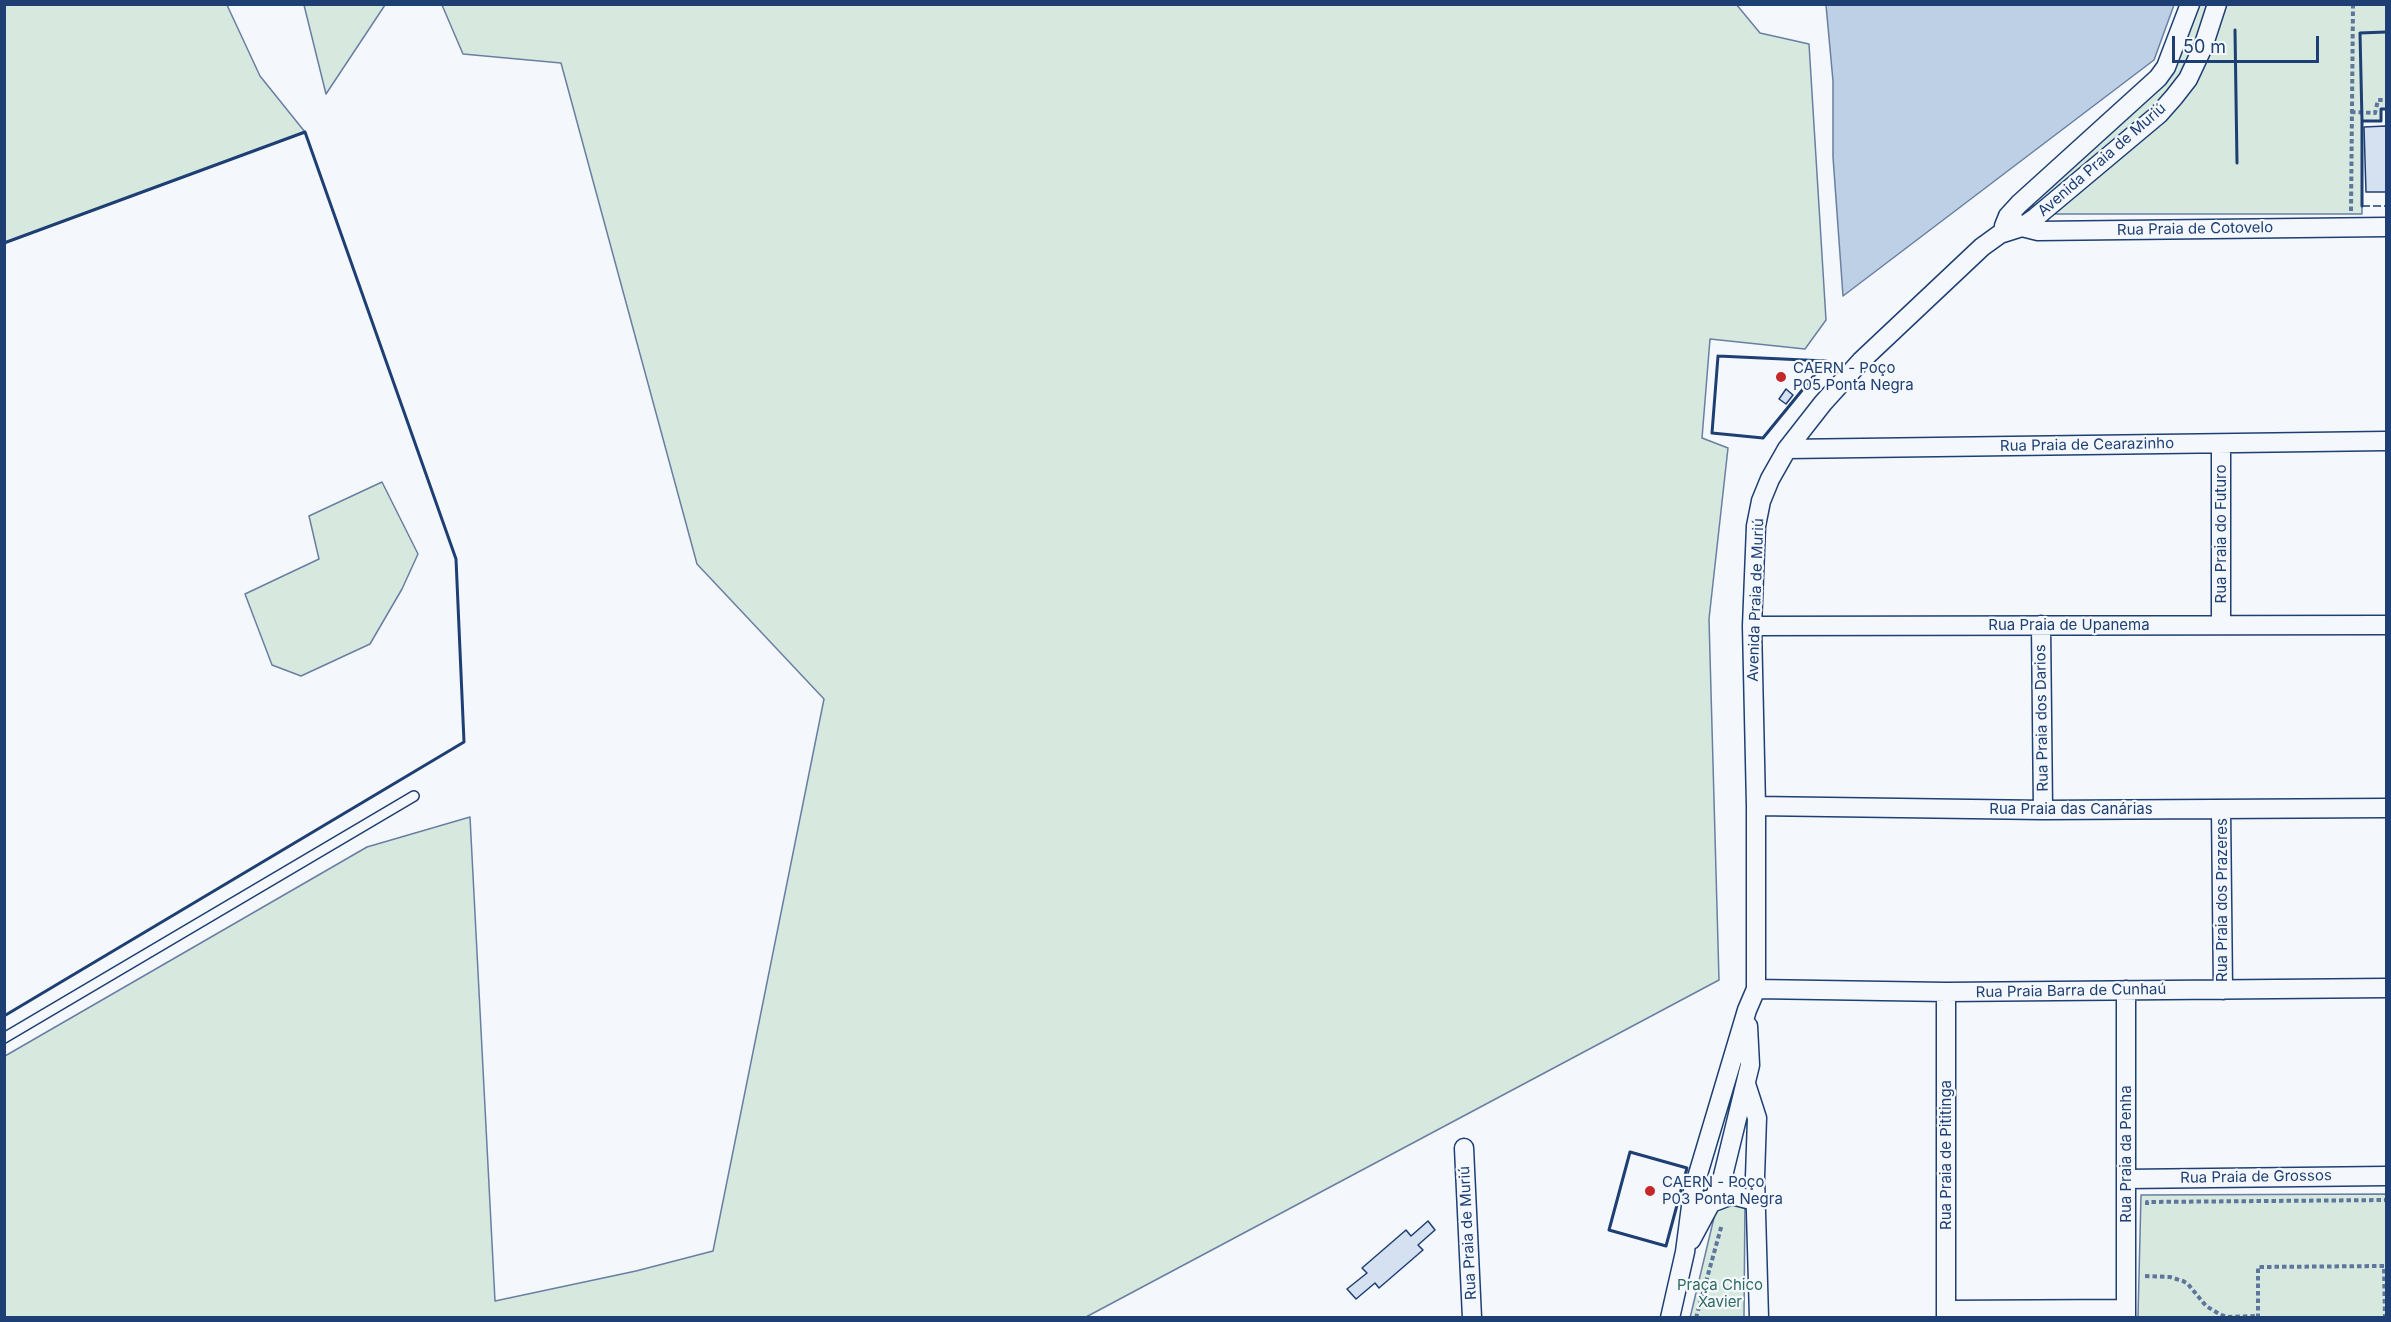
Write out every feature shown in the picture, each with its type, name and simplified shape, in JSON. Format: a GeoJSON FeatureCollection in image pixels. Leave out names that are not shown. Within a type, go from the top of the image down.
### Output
{"type":"FeatureCollection","features":[{"type":"Feature","properties":{"kind":"street","name":"Avenida Praia de Muriú"},"geometry":{"type":"LineString","coordinates":[[2015,222],[2158,78],[2166,67],[2190,4]]}},
{"type":"Feature","properties":{"kind":"street","name":"Avenida Praia de Muriú"},"geometry":{"type":"LineString","coordinates":[[1756,988],[1756,806],[1752,626],[1755,526],[1764,494],[1787,449],[1861,361],[1982,247],[2151,121],[2174,97],[2188,80],[2203,47],[2217,4]]}},
{"type":"Feature","properties":{"kind":"street","name":"Rua Praia de Cotovelo"},"geometry":{"type":"LineString","coordinates":[[2015,222],[2038,231],[2386,227]]}},
{"type":"Feature","properties":{"kind":"street","name":"Rua Praia de Cearazinho"},"geometry":{"type":"LineString","coordinates":[[1787,449],[2386,441]]}},
{"type":"Feature","properties":{"kind":"street","name":"Rua Praia do Futuro"},"geometry":{"type":"LineString","coordinates":[[2221,444],[2221,624]]}},
{"type":"Feature","properties":{"kind":"street","name":"Rua Praia dos Darios"},"geometry":{"type":"LineString","coordinates":[[2041,625],[2043,810]]}},
{"type":"Feature","properties":{"kind":"street","name":"Rua Praia de Upanema"},"geometry":{"type":"LineString","coordinates":[[1752,626],[2386,625]]}},
{"type":"Feature","properties":{"kind":"street","name":"Rua Praia das Canárias"},"geometry":{"type":"LineString","coordinates":[[1756,806],[2043,810],[2386,808]]}},
{"type":"Feature","properties":{"kind":"street","name":"Rua Praia dos Prazeres"},"geometry":{"type":"LineString","coordinates":[[2221,809],[2223,990]]}},
{"type":"Feature","properties":{"kind":"street","name":"Rua Praia Barra de Cunhaú"},"geometry":{"type":"LineString","coordinates":[[1756,988],[1946,992],[2386,988]]}},
{"type":"Feature","properties":{"kind":"street"},"geometry":{"type":"LineString","coordinates":[[1670,1317],[1685,1252],[1693,1191],[1747,1010],[1756,988]]}},
{"type":"Feature","properties":{"kind":"street","name":"Rua Praia da Penha"},"geometry":{"type":"LineString","coordinates":[[2126,990],[2126,1313]]}},
{"type":"Feature","properties":{"kind":"street","name":"Rua Praia de Pititinga"},"geometry":{"type":"LineString","coordinates":[[1946,992],[1946,1314]]}},
{"type":"Feature","properties":{"kind":"street"},"geometry":{"type":"LineString","coordinates":[[1685,1252],[1721,1184],[1750,1065],[1747,1010]]}},
{"type":"Feature","properties":{"kind":"street"},"geometry":{"type":"LineString","coordinates":[[1745,1082],[1756,1118],[1755,1202],[1759,1317]]}},
{"type":"Feature","properties":{"kind":"street","name":"Rua Praia de Muriú"},"geometry":{"type":"LineString","coordinates":[[1464,1148],[1472,1317]]}},
{"type":"Feature","properties":{"kind":"street"},"geometry":{"type":"LineString","coordinates":[[1705,1155],[1726,1162],[1755,1177]]}},
{"type":"Feature","properties":{"kind":"street","name":"Rua Praia de Grossos"},"geometry":{"type":"LineString","coordinates":[[2126,1179],[2386,1176]]}},
{"type":"Feature","properties":{"kind":"street"},"geometry":{"type":"LineString","coordinates":[[1693,1191],[1711,1203]]}},
{"type":"Feature","properties":{"kind":"street"},"geometry":{"type":"LineString","coordinates":[[1711,1203],[1732,1195],[1755,1202]]}},
{"type":"Feature","properties":{"kind":"street"},"geometry":{"type":"LineString","coordinates":[[1946,1314],[2126,1313]]}},
{"type":"Feature","properties":{"kind":"lane"},"geometry":{"type":"LineString","coordinates":[[4,1038],[414,796]]}},
{"type":"Feature","properties":{"kind":"path"},"geometry":{"type":"LineString","coordinates":[[2351,227],[2353,4]]}},
{"type":"Feature","properties":{"kind":"path"},"geometry":{"type":"LineString","coordinates":[[2351,112],[2375,113],[2378,100],[2386,100]]}},
{"type":"Feature","properties":{"kind":"path"},"geometry":{"type":"LineString","coordinates":[[2147,1202],[2386,1200]]}},
{"type":"Feature","properties":{"kind":"path"},"geometry":{"type":"LineString","coordinates":[[1696,1317],[1724,1218]]}},
{"type":"Feature","properties":{"kind":"path"},"geometry":{"type":"LineString","coordinates":[[2145,1275],[2170,1277],[2183,1281],[2206,1306],[2221,1315],[2258,1317],[2258,1267],[2384,1266],[2385,1317]]}},
{"type":"Feature","properties":{"kind":"green space"},"geometry":{"type":"Polygon","coordinates":[[[5,4],[227,5],[260,76],[305,132],[5,243],[5,4]]]}},
{"type":"Feature","properties":{"kind":"green space"},"geometry":{"type":"Polygon","coordinates":[[[1736,4],[1760,33],[1809,44],[1826,320],[1805,349],[1710,339],[1702,438],[1728,448],[1709,619],[1719,980],[1086,1317],[5,1317],[5,1056],[367,847],[470,817],[495,1301],[636,1271],[713,1251],[824,699],[697,564],[561,63],[463,54],[442,5],[1736,4]]]}},
{"type":"Feature","properties":{"kind":"green space"},"geometry":{"type":"Polygon","coordinates":[[[304,5],[385,5],[326,94],[304,5]]]}},
{"type":"Feature","properties":{"kind":"green space"},"geometry":{"type":"Polygon","coordinates":[[[2197,5],[2211,5],[2186,72],[2169,97],[2040,203],[2025,209],[2139,105],[2197,5]]]}},
{"type":"Feature","properties":{"kind":"green space"},"geometry":{"type":"Polygon","coordinates":[[[2224,5],[2386,5],[2386,109],[2381,109],[2381,121],[2362,121],[2362,214],[2045,214],[2148,132],[2224,5]]]}},
{"type":"Feature","properties":{"kind":"green space"},"geometry":{"type":"Polygon","coordinates":[[[382,482],[418,554],[402,589],[370,644],[301,676],[272,665],[245,594],[319,559],[309,516],[382,482]]]}},
{"type":"Feature","properties":{"kind":"green space"},"geometry":{"type":"Polygon","coordinates":[[[2386,1194],[2386,1317],[2138,1317],[2141,1195],[2386,1194]]]}},
{"type":"Feature","properties":{"kind":"green space","name":"Praça Chico Xavier"},"geometry":{"type":"Polygon","coordinates":[[[1745,1197],[1744,1317],[1690,1318],[1718,1201],[1745,1197]]]}},
{"type":"Feature","properties":{"kind":"water"},"geometry":{"type":"Polygon","coordinates":[[[1826,4],[2174,5],[2154,60],[1843,296],[1833,157],[1833,81],[1826,4]]]}},
{"type":"Feature","properties":{"kind":"building"},"geometry":{"type":"Polygon","coordinates":[[[2386,126],[2386,192],[2366,192],[2364,127],[2386,126]]]}},
{"type":"Feature","properties":{"kind":"building"},"geometry":{"type":"Polygon","coordinates":[[[1786,389],[1793,395],[1786,404],[1779,399],[1786,389]]]}},
{"type":"Feature","properties":{"kind":"building"},"geometry":{"type":"Polygon","coordinates":[[[1428,1221],[1435,1230],[1418,1245],[1423,1250],[1379,1288],[1375,1283],[1356,1299],[1347,1289],[1367,1273],[1362,1268],[1406,1230],[1411,1236],[1428,1221]]]}},
{"type":"Feature","properties":{"kind":"fence"},"geometry":{"type":"LineString","coordinates":[[2362,206],[2386,206]]}},
{"type":"Feature","properties":{"kind":"wall"},"geometry":{"type":"LineString","coordinates":[[2235,30],[2237,163]]}},
{"type":"Feature","properties":{"kind":"wall"},"geometry":{"type":"LineString","coordinates":[[2386,32],[2360,33],[2362,121],[2381,121],[2381,109],[2386,109]]}},
{"type":"Feature","properties":{"kind":"wall"},"geometry":{"type":"LineString","coordinates":[[2362,121],[2362,206]]}},
{"type":"Feature","properties":{"kind":"wall"},"geometry":{"type":"LineString","coordinates":[[4,243],[305,132],[456,559],[464,742],[4,1016]]}},
{"type":"Feature","properties":{"kind":"wall"},"geometry":{"type":"LineString","coordinates":[[1718,356],[1826,361],[1763,438],[1712,433],[1718,356]]}},
{"type":"Feature","properties":{"kind":"wall"},"geometry":{"type":"LineString","coordinates":[[1630,1152],[1687,1168],[1666,1246],[1609,1230],[1630,1152]]}},
{"type":"Feature","properties":{"kind":"place","name":"CAERN - Poço P05 Ponta Negra"},"geometry":{"type":"Point","coordinates":[1781,377]}},
{"type":"Feature","properties":{"kind":"place","name":"CAERN - Poço P03 Ponta Negra"},"geometry":{"type":"Point","coordinates":[1650,1191]}}]}
